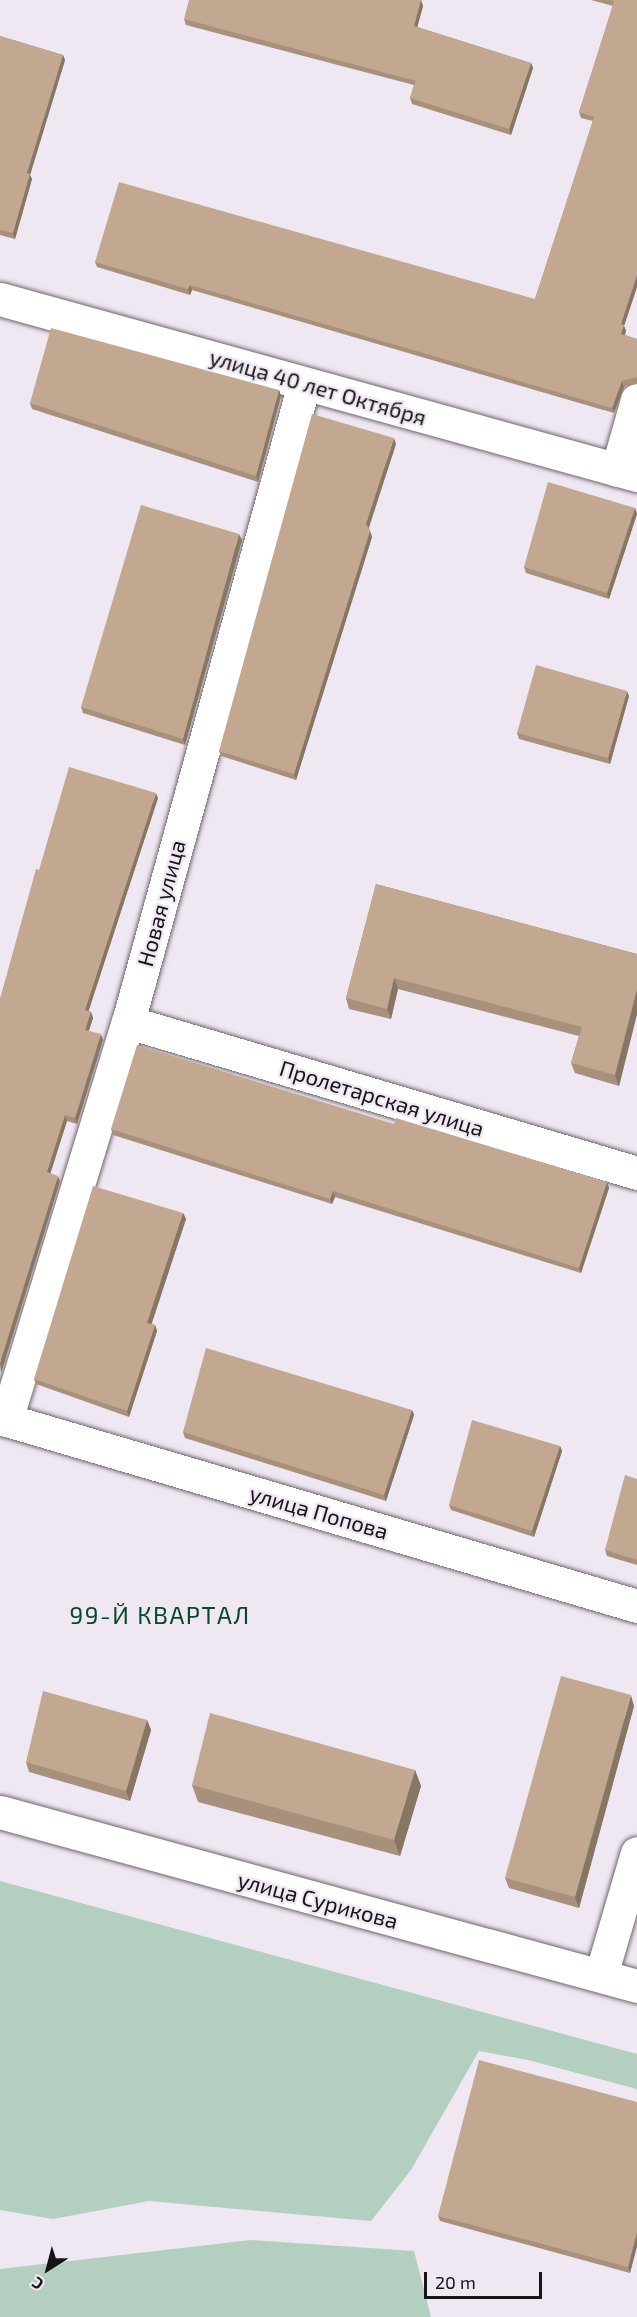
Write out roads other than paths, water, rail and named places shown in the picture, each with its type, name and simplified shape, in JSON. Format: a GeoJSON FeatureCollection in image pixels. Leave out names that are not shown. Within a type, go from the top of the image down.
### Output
{"type":"FeatureCollection","features":[{"type":"Feature","properties":{"kind":"street","name":"улица 40 лет Октября"},"geometry":{"type":"LineString","coordinates":[[0,299],[627,473]]}},
{"type":"Feature","properties":{"kind":"street","name":"Новая улица"},"geometry":{"type":"LineString","coordinates":[[3,1419],[128,1022],[304,384]]}},
{"type":"Feature","properties":{"kind":"street"},"geometry":{"type":"LineString","coordinates":[[627,473],[637,400]]}},
{"type":"Feature","properties":{"kind":"street","name":"Пролетарская улица"},"geometry":{"type":"LineString","coordinates":[[128,1022],[637,1173]]}},
{"type":"Feature","properties":{"kind":"street","name":"улица Попова"},"geometry":{"type":"LineString","coordinates":[[3,1419],[637,1606]]}},
{"type":"Feature","properties":{"kind":"street","name":"улица Сурикова"},"geometry":{"type":"LineString","coordinates":[[0,1812],[637,1986]]}},
{"type":"Feature","properties":{"kind":"street"},"geometry":{"type":"LineString","coordinates":[[601,1975],[637,1853]]}},
{"type":"Feature","properties":{"kind":"district","name":"99-Й КВАРТАЛ"},"geometry":{"type":"Point","coordinates":[160,1615]}}]}
